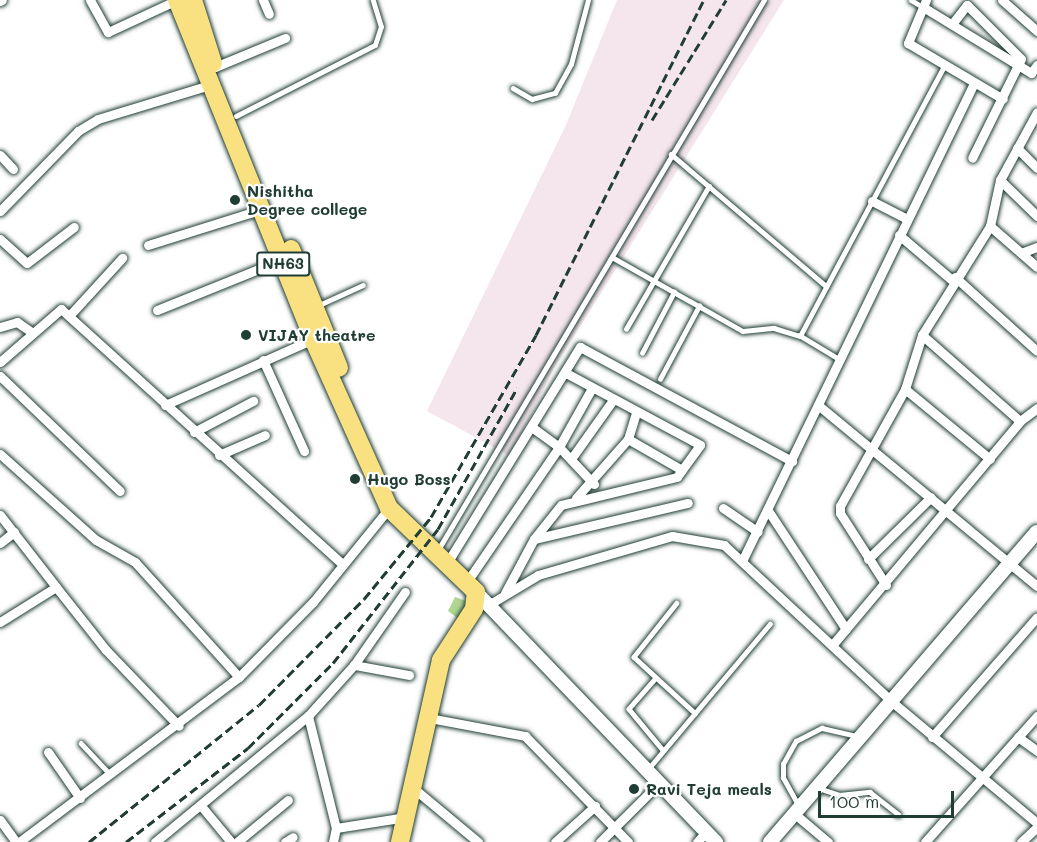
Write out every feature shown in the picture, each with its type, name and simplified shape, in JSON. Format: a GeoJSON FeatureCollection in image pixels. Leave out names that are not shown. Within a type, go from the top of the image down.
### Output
{"type":"FeatureCollection","features":[{"type":"Feature","properties":{"kind":"highway","name":"NH63"},"geometry":{"type":"LineString","coordinates":[[177,0],[313,339],[388,508],[471,587]]}},
{"type":"Feature","properties":{"kind":"highway","name":"NH63"},"geometry":{"type":"LineString","coordinates":[[193,0],[215,67],[314,307],[402,509],[402,522]]}},
{"type":"Feature","properties":{"kind":"highway"},"geometry":{"type":"LineString","coordinates":[[400,842],[441,660],[474,609],[471,587]]}},
{"type":"Feature","properties":{"kind":"street"},"geometry":{"type":"LineString","coordinates":[[90,0],[108,32],[177,0]]}},
{"type":"Feature","properties":{"kind":"street"},"geometry":{"type":"LineString","coordinates":[[263,0],[269,14]]}},
{"type":"Feature","properties":{"kind":"street"},"geometry":{"type":"LineString","coordinates":[[1002,0],[1037,31]]}},
{"type":"Feature","properties":{"kind":"street"},"geometry":{"type":"LineString","coordinates":[[1003,99],[908,43],[924,3],[952,24],[1034,76],[1037,65]]}},
{"type":"Feature","properties":{"kind":"street"},"geometry":{"type":"LineString","coordinates":[[952,24],[967,5],[1018,54],[1021,66],[972,158]]}},
{"type":"Feature","properties":{"kind":"street"},"geometry":{"type":"LineString","coordinates":[[215,67],[285,38]]}},
{"type":"Feature","properties":{"kind":"street"},"geometry":{"type":"LineString","coordinates":[[742,559],[769,512],[899,235],[974,83]]}},
{"type":"Feature","properties":{"kind":"street"},"geometry":{"type":"LineString","coordinates":[[0,211],[78,130],[98,119],[210,85]]}},
{"type":"Feature","properties":{"kind":"street"},"geometry":{"type":"LineString","coordinates":[[886,585],[839,510],[870,444],[905,389],[922,335],[954,279],[990,226],[1000,180],[1036,117]]}},
{"type":"Feature","properties":{"kind":"street"},"geometry":{"type":"LineString","coordinates":[[1017,148],[1037,168]]}},
{"type":"Feature","properties":{"kind":"street"},"geometry":{"type":"LineString","coordinates":[[0,154],[13,169]]}},
{"type":"Feature","properties":{"kind":"street"},"geometry":{"type":"LineString","coordinates":[[1000,180],[1037,216]]}},
{"type":"Feature","properties":{"kind":"street"},"geometry":{"type":"LineString","coordinates":[[872,201],[907,219]]}},
{"type":"Feature","properties":{"kind":"street"},"geometry":{"type":"LineString","coordinates":[[148,245],[262,209]]}},
{"type":"Feature","properties":{"kind":"street"},"geometry":{"type":"LineString","coordinates":[[990,226],[1037,267]]}},
{"type":"Feature","properties":{"kind":"street"},"geometry":{"type":"LineString","coordinates":[[0,239],[27,263],[74,227]]}},
{"type":"Feature","properties":{"kind":"street"},"geometry":{"type":"LineString","coordinates":[[899,235],[1037,351]]}},
{"type":"Feature","properties":{"kind":"street"},"geometry":{"type":"LineString","coordinates":[[1021,253],[1037,247]]}},
{"type":"Feature","properties":{"kind":"street"},"geometry":{"type":"LineString","coordinates":[[69,316],[122,258]]}},
{"type":"Feature","properties":{"kind":"street"},"geometry":{"type":"LineString","coordinates":[[157,310],[281,260]]}},
{"type":"Feature","properties":{"kind":"street"},"geometry":{"type":"LineString","coordinates":[[0,362],[30,331],[57,309],[69,316],[219,455],[341,563]]}},
{"type":"Feature","properties":{"kind":"street"},"geometry":{"type":"LineString","coordinates":[[0,327],[17,322],[30,331]]}},
{"type":"Feature","properties":{"kind":"street"},"geometry":{"type":"LineString","coordinates":[[922,335],[1020,421]]}},
{"type":"Feature","properties":{"kind":"street"},"geometry":{"type":"LineString","coordinates":[[165,405],[313,339]]}},
{"type":"Feature","properties":{"kind":"street"},"geometry":{"type":"LineString","coordinates":[[442,558],[533,428],[580,347],[792,461]]}},
{"type":"Feature","properties":{"kind":"street"},"geometry":{"type":"LineString","coordinates":[[263,360],[304,451]]}},
{"type":"Feature","properties":{"kind":"street"},"geometry":{"type":"LineString","coordinates":[[504,594],[534,539],[561,505],[677,477],[700,445],[636,413],[566,373]]}},
{"type":"Feature","properties":{"kind":"street"},"geometry":{"type":"LineString","coordinates":[[0,376],[120,491]]}},
{"type":"Feature","properties":{"kind":"street"},"geometry":{"type":"LineString","coordinates":[[592,388],[559,447],[471,587],[490,604],[647,770],[706,839]]}},
{"type":"Feature","properties":{"kind":"street"},"geometry":{"type":"LineString","coordinates":[[905,389],[990,459]]}},
{"type":"Feature","properties":{"kind":"street"},"geometry":{"type":"LineString","coordinates":[[571,459],[613,400]]}},
{"type":"Feature","properties":{"kind":"street"},"geometry":{"type":"LineString","coordinates":[[194,432],[253,401]]}},
{"type":"Feature","properties":{"kind":"street"},"geometry":{"type":"LineString","coordinates":[[818,405],[870,444],[1037,586]]}},
{"type":"Feature","properties":{"kind":"street"},"geometry":{"type":"LineString","coordinates":[[834,643],[949,510],[1020,421],[1037,408]]}},
{"type":"Feature","properties":{"kind":"street"},"geometry":{"type":"LineString","coordinates":[[572,501],[594,484],[628,439],[636,413]]}},
{"type":"Feature","properties":{"kind":"street"},"geometry":{"type":"LineString","coordinates":[[533,428],[559,447],[594,484]]}},
{"type":"Feature","properties":{"kind":"street"},"geometry":{"type":"LineString","coordinates":[[219,455],[265,435]]}},
{"type":"Feature","properties":{"kind":"street"},"geometry":{"type":"LineString","coordinates":[[628,439],[682,470]]}},
{"type":"Feature","properties":{"kind":"street"},"geometry":{"type":"LineString","coordinates":[[0,454],[102,544],[135,562],[239,677]]}},
{"type":"Feature","properties":{"kind":"street"},"geometry":{"type":"LineString","coordinates":[[868,559],[931,497]]}},
{"type":"Feature","properties":{"kind":"street"},"geometry":{"type":"LineString","coordinates":[[534,539],[687,503]]}},
{"type":"Feature","properties":{"kind":"street"},"geometry":{"type":"LineString","coordinates":[[0,820],[17,842],[179,726],[239,677],[313,602],[341,563],[388,508]]}},
{"type":"Feature","properties":{"kind":"street"},"geometry":{"type":"LineString","coordinates":[[723,508],[758,532]]}},
{"type":"Feature","properties":{"kind":"street"},"geometry":{"type":"LineString","coordinates":[[769,512],[846,629]]}},
{"type":"Feature","properties":{"kind":"street"},"geometry":{"type":"LineString","coordinates":[[0,515],[106,650],[179,726]]}},
{"type":"Feature","properties":{"kind":"street"},"geometry":{"type":"LineString","coordinates":[[0,543],[14,532]]}},
{"type":"Feature","properties":{"kind":"street"},"geometry":{"type":"LineString","coordinates":[[770,842],[1037,532]]}},
{"type":"Feature","properties":{"kind":"street"},"geometry":{"type":"LineString","coordinates":[[490,604],[538,574],[672,536],[705,538],[742,559],[834,643],[891,701],[1036,825],[1021,842]]}},
{"type":"Feature","properties":{"kind":"street"},"geometry":{"type":"LineString","coordinates":[[0,622],[56,587]]}},
{"type":"Feature","properties":{"kind":"street"},"geometry":{"type":"LineString","coordinates":[[155,842],[202,807],[308,716],[354,665],[405,592]]}},
{"type":"Feature","properties":{"kind":"street"},"geometry":{"type":"LineString","coordinates":[[932,736],[1037,617]]}},
{"type":"Feature","properties":{"kind":"street"},"geometry":{"type":"LineString","coordinates":[[354,665],[409,675]]}},
{"type":"Feature","properties":{"kind":"street"},"geometry":{"type":"LineString","coordinates":[[308,716],[336,828],[333,842]]}},
{"type":"Feature","properties":{"kind":"street"},"geometry":{"type":"LineString","coordinates":[[925,842],[1037,716]]}},
{"type":"Feature","properties":{"kind":"street"},"geometry":{"type":"LineString","coordinates":[[429,718],[525,736],[628,842]]}},
{"type":"Feature","properties":{"kind":"street"},"geometry":{"type":"LineString","coordinates":[[1018,737],[1037,751]]}},
{"type":"Feature","properties":{"kind":"street"},"geometry":{"type":"LineString","coordinates":[[48,752],[80,798]]}},
{"type":"Feature","properties":{"kind":"street"},"geometry":{"type":"LineString","coordinates":[[600,842],[659,783]]}},
{"type":"Feature","properties":{"kind":"street"},"geometry":{"type":"LineString","coordinates":[[412,787],[466,838],[478,842]]}},
{"type":"Feature","properties":{"kind":"street"},"geometry":{"type":"LineString","coordinates":[[237,842],[288,800]]}},
{"type":"Feature","properties":{"kind":"street"},"geometry":{"type":"LineString","coordinates":[[555,842],[595,806]]}},
{"type":"Feature","properties":{"kind":"street"},"geometry":{"type":"LineString","coordinates":[[202,807],[231,842]]}},
{"type":"Feature","properties":{"kind":"street"},"geometry":{"type":"LineString","coordinates":[[798,812],[828,842]]}},
{"type":"Feature","properties":{"kind":"street"},"geometry":{"type":"LineString","coordinates":[[336,828],[406,817]]}},
{"type":"Feature","properties":{"kind":"lane"},"geometry":{"type":"LineString","coordinates":[[236,116],[375,45],[381,27],[373,0]]}},
{"type":"Feature","properties":{"kind":"lane"},"geometry":{"type":"LineString","coordinates":[[513,88],[532,99],[555,93],[571,64],[588,0]]}},
{"type":"Feature","properties":{"kind":"lane"},"geometry":{"type":"LineString","coordinates":[[442,558],[671,154],[764,0]]}},
{"type":"Feature","properties":{"kind":"lane"},"geometry":{"type":"LineString","coordinates":[[911,0],[924,3]]}},
{"type":"Feature","properties":{"kind":"lane"},"geometry":{"type":"LineString","coordinates":[[800,336],[944,66]]}},
{"type":"Feature","properties":{"kind":"lane"},"geometry":{"type":"LineString","coordinates":[[671,154],[826,286]]}},
{"type":"Feature","properties":{"kind":"lane"},"geometry":{"type":"LineString","coordinates":[[626,329],[709,186]]}},
{"type":"Feature","properties":{"kind":"lane"},"geometry":{"type":"LineString","coordinates":[[612,257],[743,331],[774,328],[800,336],[840,360]]}},
{"type":"Feature","properties":{"kind":"lane"},"geometry":{"type":"LineString","coordinates":[[314,307],[363,285]]}},
{"type":"Feature","properties":{"kind":"lane"},"geometry":{"type":"LineString","coordinates":[[642,354],[675,292]]}},
{"type":"Feature","properties":{"kind":"lane"},"geometry":{"type":"LineString","coordinates":[[660,380],[699,306]]}},
{"type":"Feature","properties":{"kind":"lane"},"geometry":{"type":"LineString","coordinates":[[677,603],[635,652],[635,660],[695,713]]}},
{"type":"Feature","properties":{"kind":"lane"},"geometry":{"type":"LineString","coordinates":[[647,770],[770,624]]}},
{"type":"Feature","properties":{"kind":"lane"},"geometry":{"type":"LineString","coordinates":[[656,678],[629,710],[663,750]]}},
{"type":"Feature","properties":{"kind":"lane"},"geometry":{"type":"LineString","coordinates":[[798,812],[783,778],[786,758],[796,741],[822,728],[861,737]]}},
{"type":"Feature","properties":{"kind":"lane"},"geometry":{"type":"LineString","coordinates":[[81,743],[112,776]]}},
{"type":"Feature","properties":{"kind":"lane"},"geometry":{"type":"LineString","coordinates":[[818,788],[839,795],[870,792],[898,814]]}},
{"type":"Feature","properties":{"kind":"shaded area"},"geometry":{"type":"Polygon","coordinates":[[[617,0],[784,0],[554,368],[510,456],[427,411],[566,125],[617,0]]]}},
{"type":"Feature","properties":{"kind":"green space"},"geometry":{"type":"Polygon","coordinates":[[[455,597],[469,602],[460,620],[448,611],[455,597]]]}},
{"type":"Feature","properties":{"kind":"railway"},"geometry":{"type":"LineString","coordinates":[[89,842],[259,705],[364,599],[431,517],[536,335],[704,0]]}},
{"type":"Feature","properties":{"kind":"railway"},"geometry":{"type":"LineString","coordinates":[[652,120],[726,0]]}},
{"type":"Feature","properties":{"kind":"railway"},"geometry":{"type":"LineString","coordinates":[[126,842],[248,748],[333,663],[438,529],[517,388]]}},
{"type":"Feature","properties":{"kind":"place","name":"Nishitha Degree college"},"geometry":{"type":"Point","coordinates":[235,200]}},
{"type":"Feature","properties":{"kind":"place","name":"VIJAY theatre"},"geometry":{"type":"Point","coordinates":[246,335]}},
{"type":"Feature","properties":{"kind":"place","name":"Hugo Boss"},"geometry":{"type":"Point","coordinates":[355,479]}},
{"type":"Feature","properties":{"kind":"place","name":"Ravi Teja meals"},"geometry":{"type":"Point","coordinates":[634,789]}}]}
